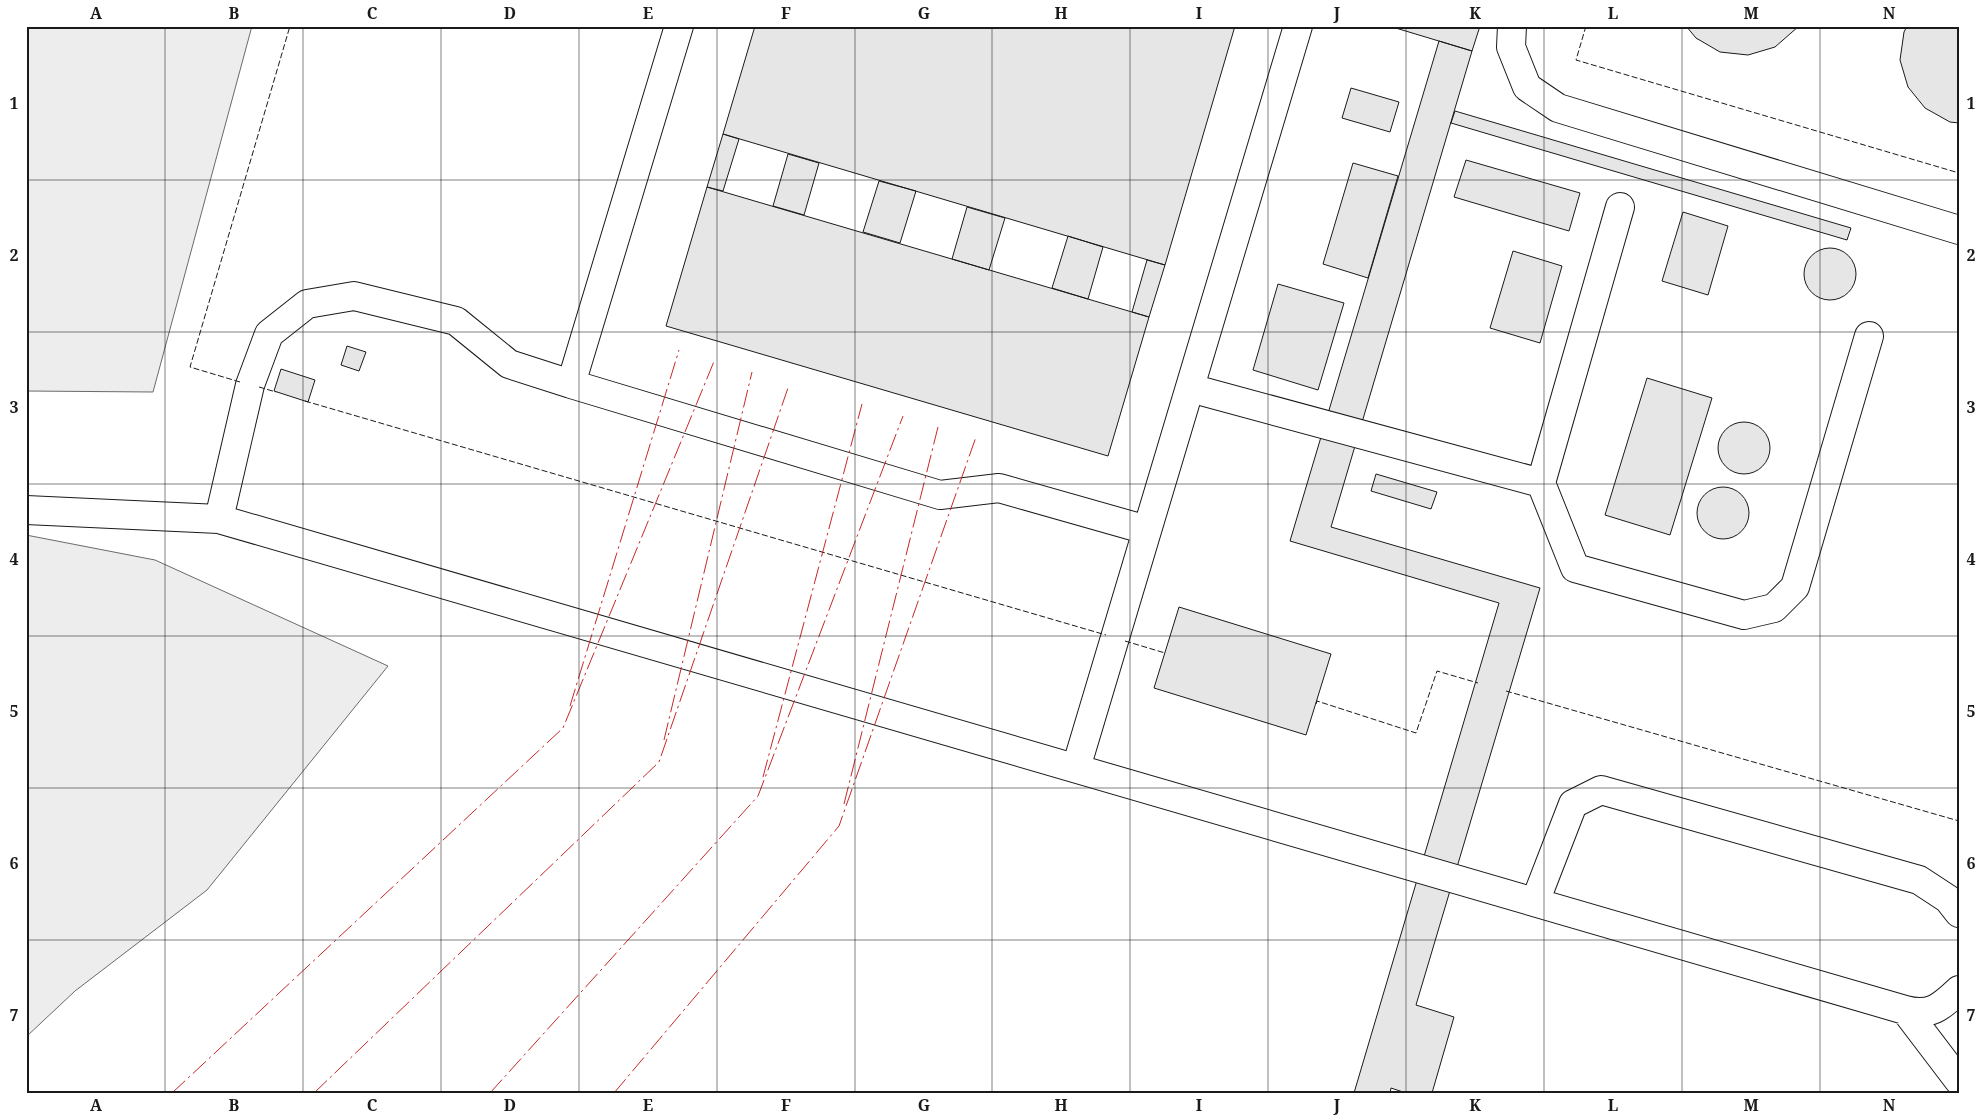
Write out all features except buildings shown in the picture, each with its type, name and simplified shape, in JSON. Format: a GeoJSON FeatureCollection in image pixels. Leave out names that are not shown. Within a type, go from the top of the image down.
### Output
{"type":"FeatureCollection","features":[{"type":"Feature","properties":{"kind":"street"},"geometry":{"type":"LineString","coordinates":[[571,384],[679,26]]}},
{"type":"Feature","properties":{"kind":"street"},"geometry":{"type":"LineString","coordinates":[[1076,768],[1298,26]]}},
{"type":"Feature","properties":{"kind":"street"},"geometry":{"type":"LineString","coordinates":[[1512,26],[1511,47],[1527,87],[1558,108],[1959,230]]}},
{"type":"Feature","properties":{"kind":"street"},"geometry":{"type":"LineString","coordinates":[[1620,206],[1541,482],[1575,568],[1744,616],[1774,608],[1795,587],[1869,336]]}},
{"type":"Feature","properties":{"kind":"street"},"geometry":{"type":"LineString","coordinates":[[219,519],[250,384],[269,334],[307,304],[354,296],[456,321],[509,364],[940,495],[999,488],[1147,530]]}},
{"type":"Feature","properties":{"kind":"street"},"geometry":{"type":"LineString","coordinates":[[1190,388],[1541,482]]}},
{"type":"Feature","properties":{"kind":"street"},"geometry":{"type":"LineString","coordinates":[[26,510],[219,519],[1916,1013],[1940,1007],[1959,990]]}},
{"type":"Feature","properties":{"kind":"street"},"geometry":{"type":"LineString","coordinates":[[1535,902],[1573,804],[1601,790],[1919,880],[1948,899],[1959,913]]}},
{"type":"Feature","properties":{"kind":"street"},"geometry":{"type":"LineString","coordinates":[[1905,1010],[1959,1081]]}},
{"type":"Feature","properties":{"kind":"shaded area"},"geometry":{"type":"Polygon","coordinates":[[[26,26],[252,26],[153,392],[26,391],[26,26]]]}},
{"type":"Feature","properties":{"kind":"shaded area"},"geometry":{"type":"Polygon","coordinates":[[[26,535],[155,560],[388,666],[207,890],[75,991],[26,1037],[26,535]]]}},
{"type":"Feature","properties":{"kind":"fence"},"geometry":{"type":"LineString","coordinates":[[240,382],[190,367],[290,26]]}},
{"type":"Feature","properties":{"kind":"fence"},"geometry":{"type":"LineString","coordinates":[[1586,26],[1576,60],[1959,173]]}},
{"type":"Feature","properties":{"kind":"fence"},"geometry":{"type":"LineString","coordinates":[[259,387],[276,392]]}},
{"type":"Feature","properties":{"kind":"fence"},"geometry":{"type":"LineString","coordinates":[[305,401],[1106,635]]}},
{"type":"Feature","properties":{"kind":"fence"},"geometry":{"type":"LineString","coordinates":[[1125,641],[1165,653]]}},
{"type":"Feature","properties":{"kind":"fence"},"geometry":{"type":"LineString","coordinates":[[1316,704],[1317,701],[1416,733],[1437,671],[1478,683]]}},
{"type":"Feature","properties":{"kind":"fence"},"geometry":{"type":"LineString","coordinates":[[1506,691],[1959,821]]}},
{"type":"Feature","properties":{"kind":"power"},"geometry":{"type":"LineString","coordinates":[[570,706],[679,350]]}},
{"type":"Feature","properties":{"kind":"power"},"geometry":{"type":"LineString","coordinates":[[172,1093],[563,728],[715,359]]}},
{"type":"Feature","properties":{"kind":"power"},"geometry":{"type":"LineString","coordinates":[[664,740],[752,372]]}},
{"type":"Feature","properties":{"kind":"power"},"geometry":{"type":"LineString","coordinates":[[314,1093],[659,762],[789,385]]}},
{"type":"Feature","properties":{"kind":"power"},"geometry":{"type":"LineString","coordinates":[[763,777],[862,404]]}},
{"type":"Feature","properties":{"kind":"power"},"geometry":{"type":"LineString","coordinates":[[490,1093],[758,796],[903,416]]}},
{"type":"Feature","properties":{"kind":"power"},"geometry":{"type":"LineString","coordinates":[[844,804],[938,427]]}},
{"type":"Feature","properties":{"kind":"power"},"geometry":{"type":"LineString","coordinates":[[614,1093],[839,826],[976,437]]}}]}
